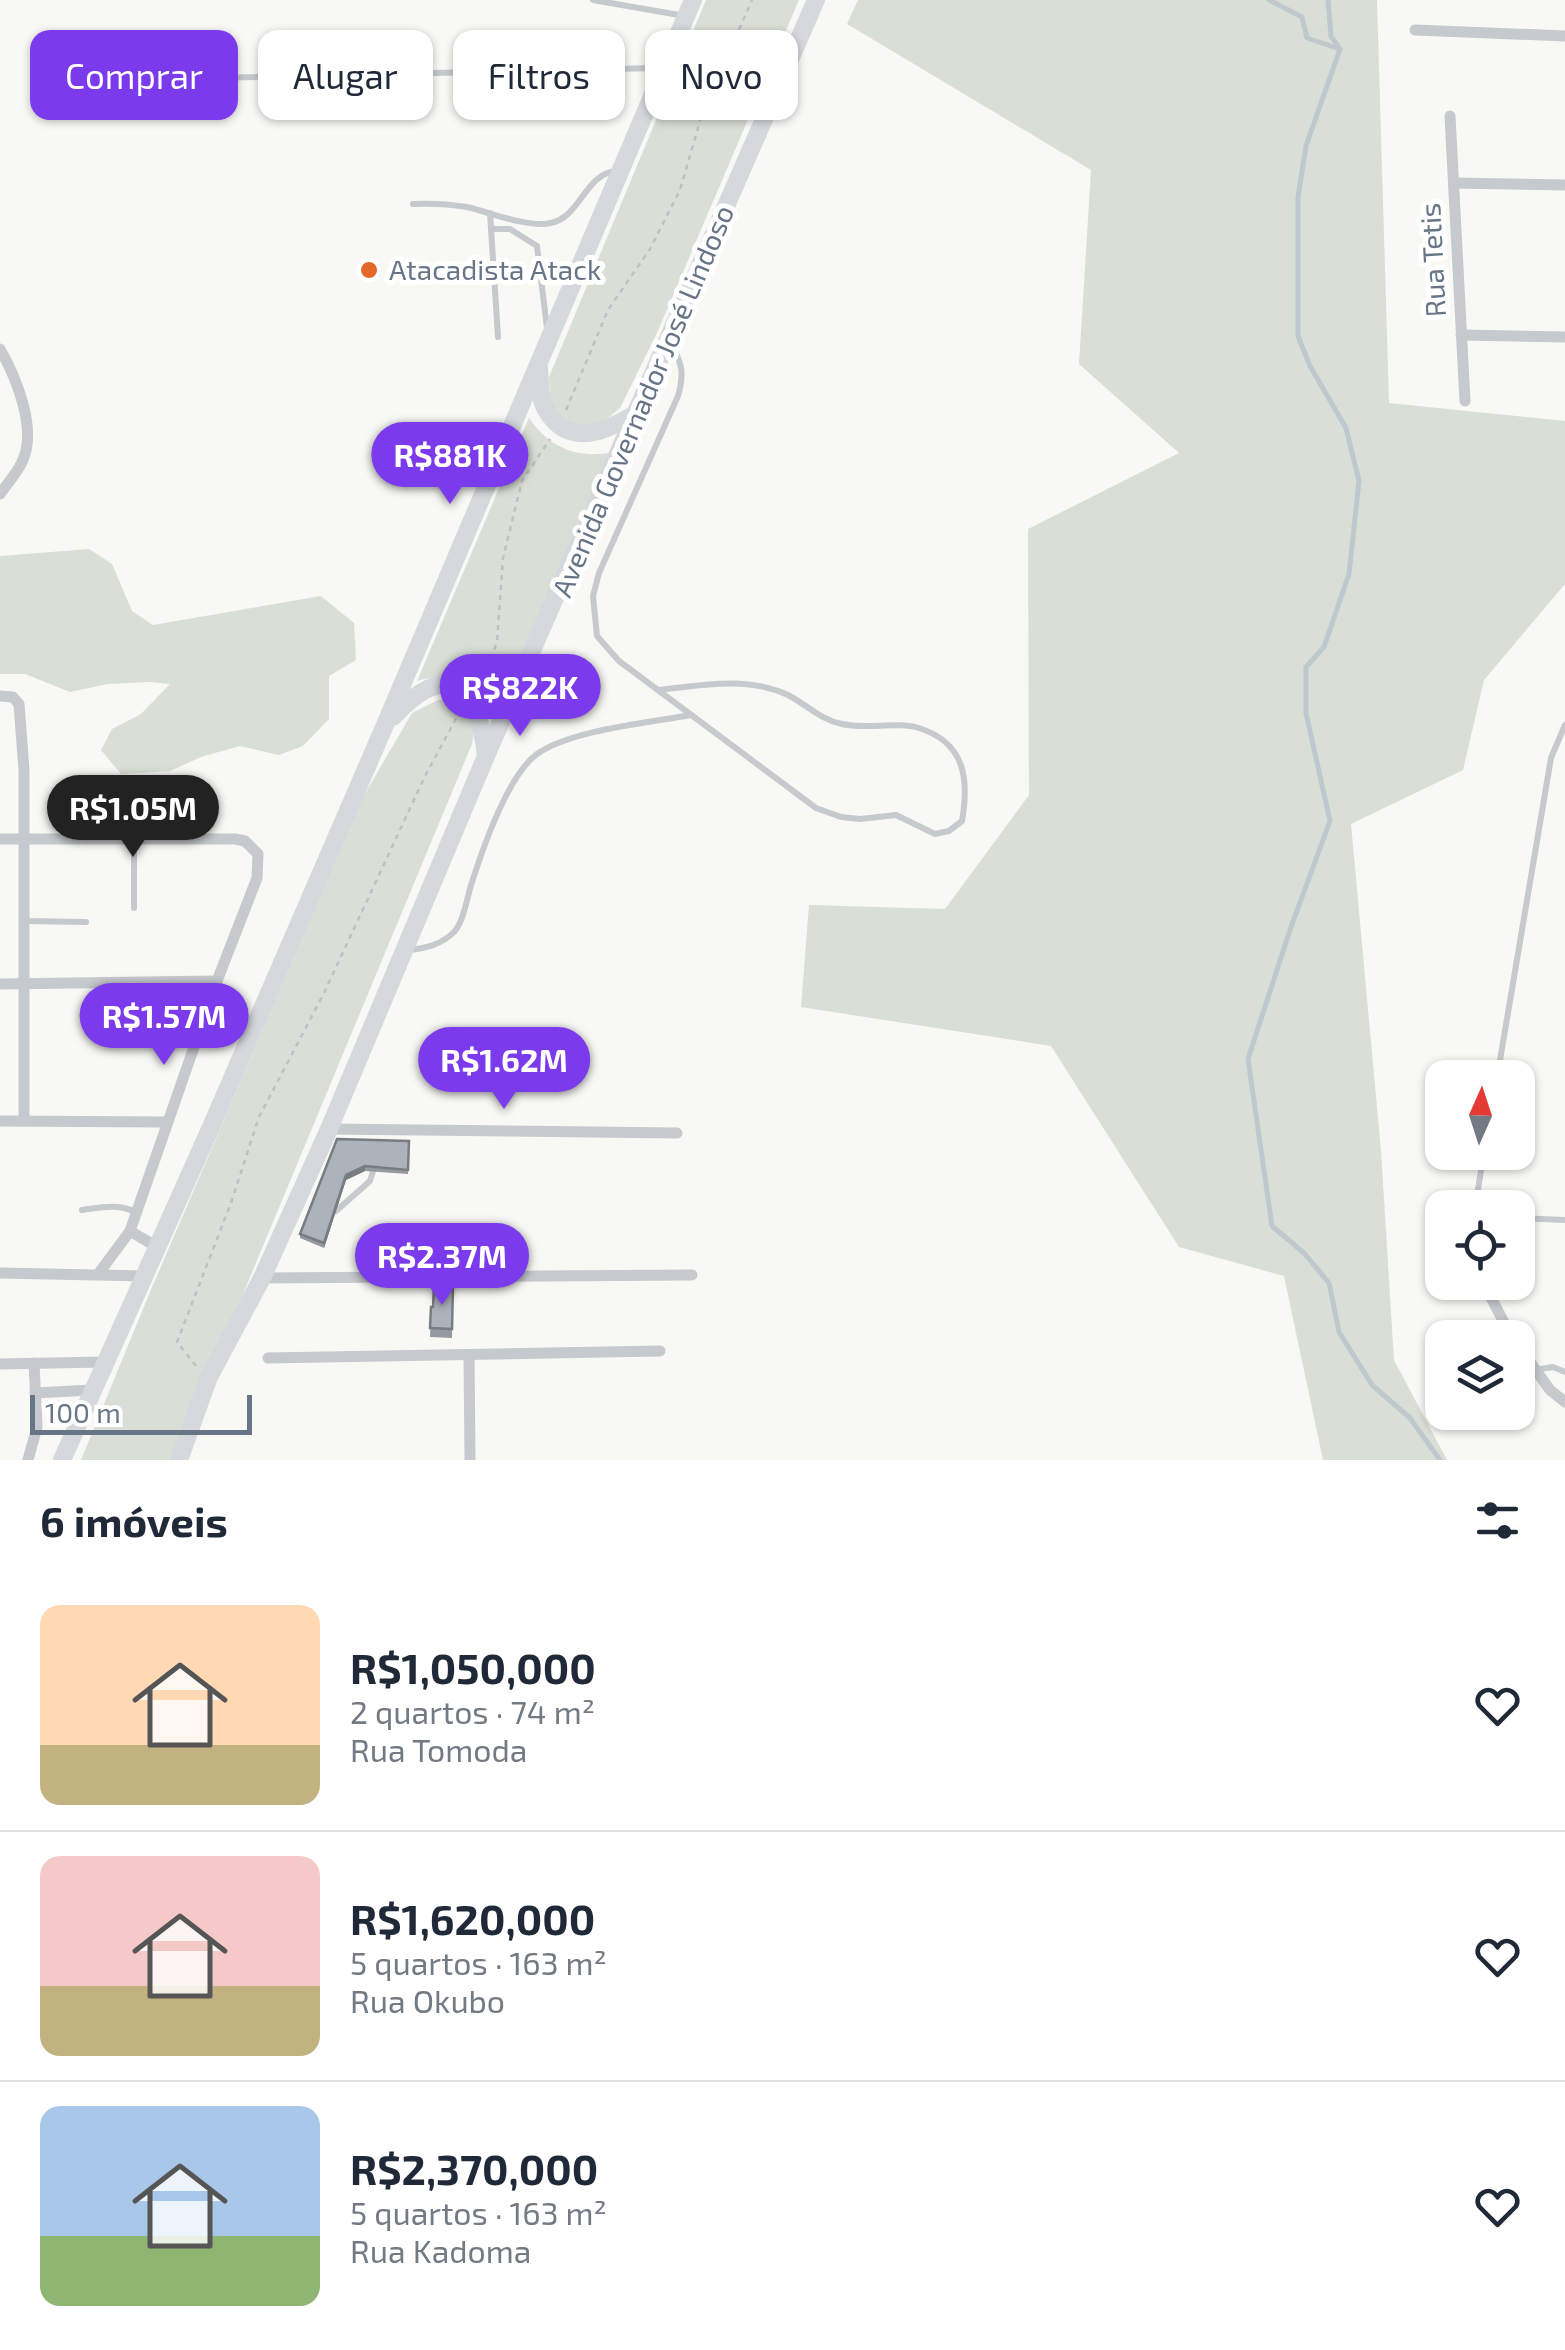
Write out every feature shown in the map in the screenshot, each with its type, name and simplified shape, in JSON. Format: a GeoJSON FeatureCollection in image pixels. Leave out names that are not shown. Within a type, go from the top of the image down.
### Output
{"type":"FeatureCollection","features":[{"type":"Feature","properties":{"kind":"main road","name":"Avenida Governador José Lindoso"},"geometry":{"type":"LineString","coordinates":[[179,1460],[209,1377],[290,1226],[486,756],[816,0]]}},
{"type":"Feature","properties":{"kind":"main road"},"geometry":{"type":"LineString","coordinates":[[62,1460],[385,726],[645,114]]}},
{"type":"Feature","properties":{"kind":"main road"},"geometry":{"type":"LineString","coordinates":[[538,367],[544,408],[573,432],[596,434],[639,411]]}},
{"type":"Feature","properties":{"kind":"main road"},"geometry":{"type":"LineString","coordinates":[[385,726],[426,688],[444,685],[461,690],[474,702],[486,756]]}},
{"type":"Feature","properties":{"kind":"street"},"geometry":{"type":"LineString","coordinates":[[1415,30],[1565,36]]}},
{"type":"Feature","properties":{"kind":"street","name":"Rua Tetis"},"geometry":{"type":"LineString","coordinates":[[1450,116],[1464,401]]}},
{"type":"Feature","properties":{"kind":"street"},"geometry":{"type":"LineString","coordinates":[[1454,183],[1565,186]]}},
{"type":"Feature","properties":{"kind":"street"},"geometry":{"type":"LineString","coordinates":[[1462,335],[1565,337]]}},
{"type":"Feature","properties":{"kind":"street"},"geometry":{"type":"LineString","coordinates":[[0,349],[21,402],[27,441],[24,460],[0,494]]}},
{"type":"Feature","properties":{"kind":"street"},"geometry":{"type":"LineString","coordinates":[[4,696],[17,700],[20,711],[26,921],[24,1121]]}},
{"type":"Feature","properties":{"kind":"street"},"geometry":{"type":"LineString","coordinates":[[0,839],[245,841],[258,854],[257,878],[167,1122],[138,1213],[99,1274]]}},
{"type":"Feature","properties":{"kind":"street"},"geometry":{"type":"LineString","coordinates":[[0,984],[217,982]]}},
{"type":"Feature","properties":{"kind":"street"},"geometry":{"type":"LineString","coordinates":[[0,1121],[167,1122]]}},
{"type":"Feature","properties":{"kind":"street"},"geometry":{"type":"LineString","coordinates":[[329,1129],[375,1138],[677,1134]]}},
{"type":"Feature","properties":{"kind":"street"},"geometry":{"type":"LineString","coordinates":[[130,1231],[157,1247]]}},
{"type":"Feature","properties":{"kind":"street"},"geometry":{"type":"LineString","coordinates":[[0,1273],[145,1276]]}},
{"type":"Feature","properties":{"kind":"street"},"geometry":{"type":"LineString","coordinates":[[262,1278],[692,1275]]}},
{"type":"Feature","properties":{"kind":"street"},"geometry":{"type":"LineString","coordinates":[[268,1358],[660,1351]]}},
{"type":"Feature","properties":{"kind":"street"},"geometry":{"type":"LineString","coordinates":[[470,1354],[470,1460]]}},
{"type":"Feature","properties":{"kind":"street"},"geometry":{"type":"LineString","coordinates":[[0,1364],[104,1362]]}},
{"type":"Feature","properties":{"kind":"street"},"geometry":{"type":"LineString","coordinates":[[28,1460],[36,1427],[34,1363]]}},
{"type":"Feature","properties":{"kind":"street"},"geometry":{"type":"LineString","coordinates":[[1535,1370],[1565,1402]]}},
{"type":"Feature","properties":{"kind":"street"},"geometry":{"type":"LineString","coordinates":[[35,1393],[91,1390]]}},
{"type":"Feature","properties":{"kind":"lane"},"geometry":{"type":"LineString","coordinates":[[593,0],[690,8]]}},
{"type":"Feature","properties":{"kind":"lane"},"geometry":{"type":"LineString","coordinates":[[238,77],[645,68]]}},
{"type":"Feature","properties":{"kind":"lane"},"geometry":{"type":"LineString","coordinates":[[413,204],[442,203],[510,219],[551,223],[566,214],[600,175],[622,170]]}},
{"type":"Feature","properties":{"kind":"lane"},"geometry":{"type":"LineString","coordinates":[[490,213],[498,338]]}},
{"type":"Feature","properties":{"kind":"lane"},"geometry":{"type":"LineString","coordinates":[[491,229],[510,230],[536,246],[550,340]]}},
{"type":"Feature","properties":{"kind":"lane"},"geometry":{"type":"LineString","coordinates":[[659,690],[726,682],[786,694],[840,724],[917,727],[942,740],[960,758],[968,788],[962,821],[949,831],[935,834],[896,815],[860,819],[816,808],[619,662],[597,636],[593,596],[599,574],[683,377],[681,360],[669,342]]}},
{"type":"Feature","properties":{"kind":"lane"},"geometry":{"type":"LineString","coordinates":[[404,952],[429,948],[458,929],[480,858],[515,781],[532,758],[573,738],[691,714]]}},
{"type":"Feature","properties":{"kind":"lane"},"geometry":{"type":"LineString","coordinates":[[1500,1060],[1551,758],[1565,726]]}},
{"type":"Feature","properties":{"kind":"lane"},"geometry":{"type":"LineString","coordinates":[[134,839],[134,908]]}},
{"type":"Feature","properties":{"kind":"lane"},"geometry":{"type":"LineString","coordinates":[[26,921],[86,922]]}},
{"type":"Feature","properties":{"kind":"lane"},"geometry":{"type":"LineString","coordinates":[[336,1211],[370,1181],[373,1172]]}},
{"type":"Feature","properties":{"kind":"lane"},"geometry":{"type":"LineString","coordinates":[[82,1210],[125,1206],[138,1213]]}},
{"type":"Feature","properties":{"kind":"lane"},"geometry":{"type":"LineString","coordinates":[[1535,1219],[1565,1220]]}},
{"type":"Feature","properties":{"kind":"lane"},"geometry":{"type":"LineString","coordinates":[[1535,1370],[1553,1367],[1565,1372]]}},
{"type":"Feature","properties":{"kind":"shaded area"},"geometry":{"type":"Polygon","coordinates":[[[706,0],[799,0],[786,30],[694,30],[706,0]]]}},
{"type":"Feature","properties":{"kind":"shaded area"},"geometry":{"type":"Polygon","coordinates":[[[858,0],[1377,0],[1389,403],[1565,421],[1565,584],[1484,680],[1463,770],[1351,824],[1381,1151],[1394,1360],[1425,1418],[1425,1430],[1431,1430],[1447,1460],[1323,1460],[1284,1276],[1179,1247],[1051,1046],[801,1007],[809,905],[945,909],[1029,795],[1028,529],[1179,453],[1079,364],[1091,170],[847,24],[858,0]]]}},
{"type":"Feature","properties":{"kind":"shaded area"},"geometry":{"type":"Polygon","coordinates":[[[656,120],[748,120],[657,333],[620,408],[600,425],[574,425],[559,416],[550,402],[549,377],[656,120]]]}},
{"type":"Feature","properties":{"kind":"shaded area"},"geometry":{"type":"Polygon","coordinates":[[[529,418],[545,436],[564,448],[585,454],[609,453],[494,718],[481,697],[463,683],[442,678],[417,681],[529,418]]]}},
{"type":"Feature","properties":{"kind":"shaded area"},"geometry":{"type":"Polygon","coordinates":[[[89,549],[112,564],[132,611],[153,625],[321,596],[354,623],[356,660],[329,676],[329,719],[303,746],[279,755],[240,746],[170,771],[121,774],[101,750],[112,729],[141,714],[170,684],[108,684],[70,692],[25,674],[0,674],[0,556],[89,549]]]}},
{"type":"Feature","properties":{"kind":"shaded area"},"geometry":{"type":"Polygon","coordinates":[[[438,700],[455,700],[464,709],[472,725],[472,744],[174,1460],[81,1460],[363,797],[412,713],[438,700]]]}},
{"type":"Feature","properties":{"kind":"building"},"geometry":{"type":"Polygon","coordinates":[[[337,1139],[409,1141],[408,1170],[365,1166],[346,1175],[324,1243],[300,1234],[337,1139]]]}},
{"type":"Feature","properties":{"kind":"building"},"geometry":{"type":"Polygon","coordinates":[[[434,1285],[453,1286],[452,1329],[430,1328],[434,1285]]]}},
{"type":"Feature","properties":{"kind":"waterway"},"geometry":{"type":"LineString","coordinates":[[1269,0],[1302,17],[1307,38],[1340,49]]}},
{"type":"Feature","properties":{"kind":"waterway"},"geometry":{"type":"LineString","coordinates":[[1328,0],[1331,36],[1338,46]]}},
{"type":"Feature","properties":{"kind":"waterway"},"geometry":{"type":"LineString","coordinates":[[1340,49],[1306,146],[1298,197],[1298,336],[1310,366],[1346,428],[1359,481],[1349,574],[1324,647],[1306,667],[1306,713],[1330,821],[1248,1059],[1272,1226],[1304,1253],[1329,1283],[1339,1332],[1372,1385],[1410,1418],[1440,1460]]}},
{"type":"Feature","properties":{"kind":"place","name":"Atacadista Atack"},"geometry":{"type":"Point","coordinates":[369,270]}}]}
